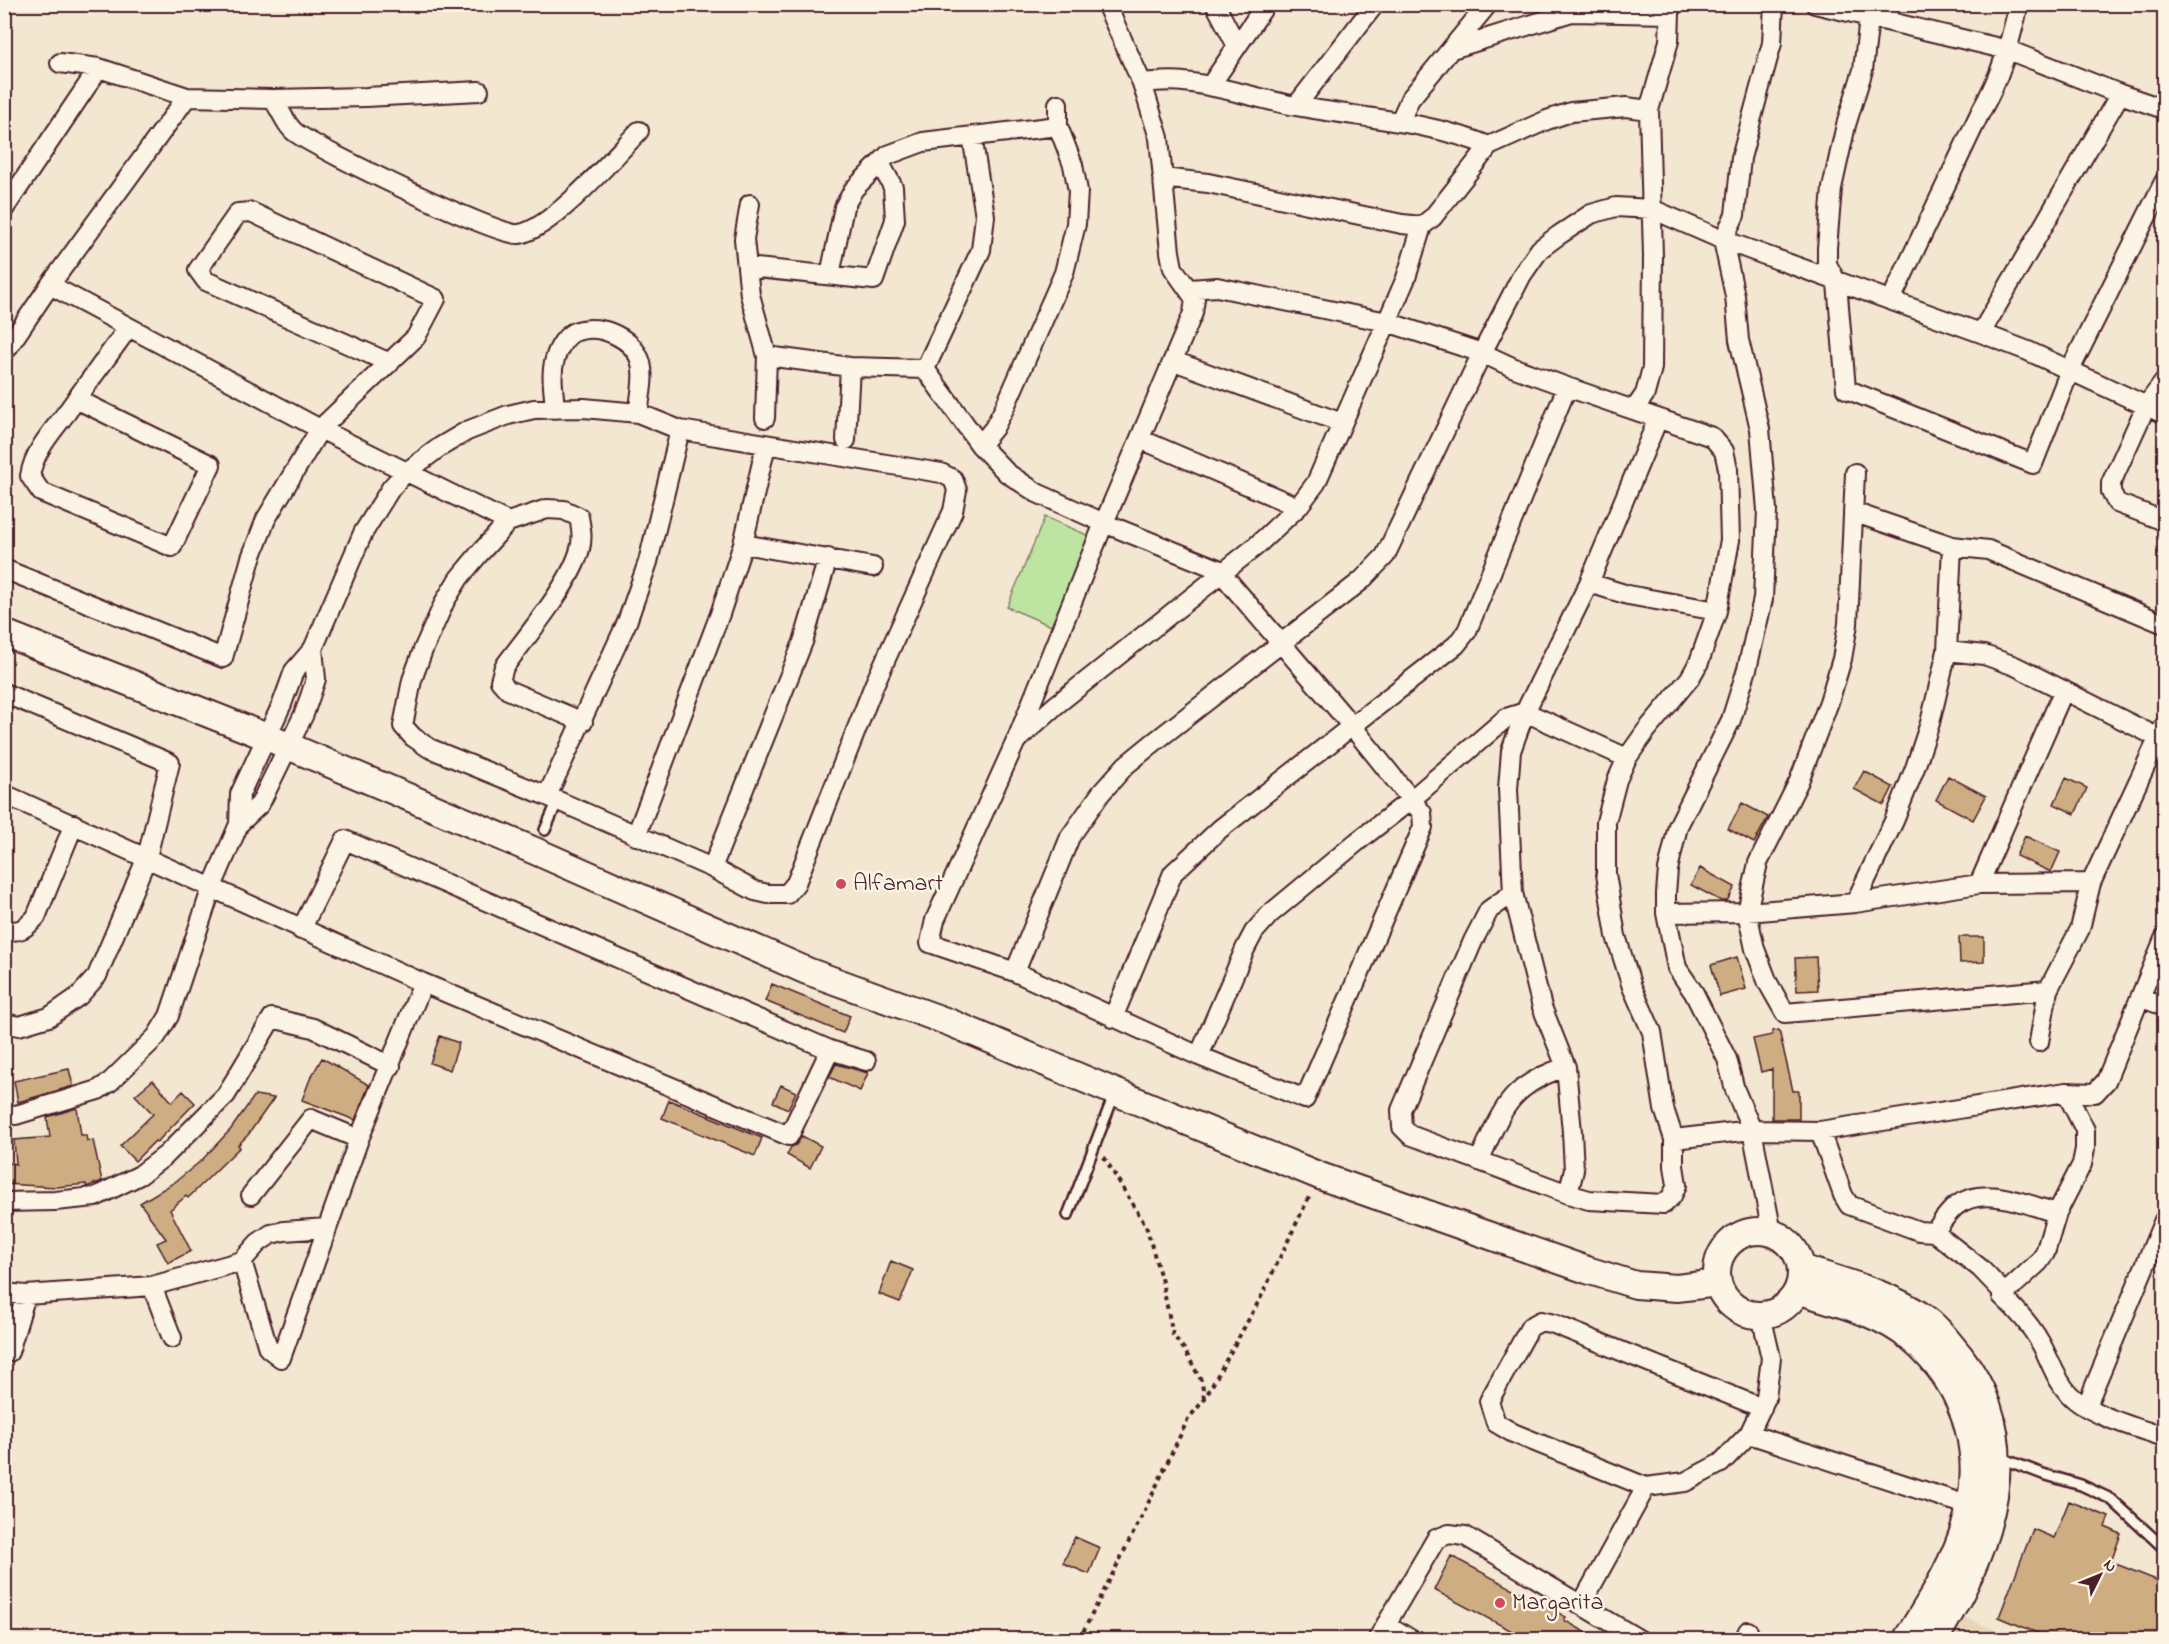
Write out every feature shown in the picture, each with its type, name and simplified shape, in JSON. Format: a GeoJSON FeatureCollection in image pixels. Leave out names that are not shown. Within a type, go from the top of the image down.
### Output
{"type":"FeatureCollection","features":[{"type":"Feature","properties":{"kind":"street"},"geometry":{"type":"LineString","coordinates":[[925,369],[980,445],[1007,473],[1037,493],[1104,523],[1214,566],[1222,573],[1352,725],[1422,813],[1423,827],[1305,1099],[1199,1056],[1015,972],[930,943],[934,921],[1016,741],[1104,523],[1193,313],[1195,299],[1173,268],[1159,138],[1142,82],[1106,4]]}},
{"type":"Feature","properties":{"kind":"street"},"geometry":{"type":"LineString","coordinates":[[1215,4],[1238,46]]}},
{"type":"Feature","properties":{"kind":"street"},"geometry":{"type":"LineString","coordinates":[[1210,86],[1266,4]]}},
{"type":"Feature","properties":{"kind":"street"},"geometry":{"type":"LineString","coordinates":[[1296,106],[1375,4]]}},
{"type":"Feature","properties":{"kind":"street"},"geometry":{"type":"LineString","coordinates":[[1400,121],[1410,99],[1488,4]]}},
{"type":"Feature","properties":{"kind":"street"},"geometry":{"type":"LineString","coordinates":[[1772,1233],[1752,1130],[1735,1090],[1727,1059],[1694,993],[1677,968],[1666,913],[1668,870],[1678,826],[1731,720],[1747,669],[1763,599],[1767,510],[1760,429],[1739,340],[1735,296],[1723,240],[1735,215],[1741,158],[1772,43],[1774,4]]}},
{"type":"Feature","properties":{"kind":"street"},"geometry":{"type":"LineString","coordinates":[[1815,4],[1869,18],[1892,14],[2008,50],[2164,109]]}},
{"type":"Feature","properties":{"kind":"street"},"geometry":{"type":"LineString","coordinates":[[1891,300],[1980,113],[1996,86],[2008,50],[2019,4]]}},
{"type":"Feature","properties":{"kind":"street"},"geometry":{"type":"LineString","coordinates":[[1452,49],[1572,12],[1669,9],[1669,40],[1649,110],[1652,209],[1652,368],[1645,394],[1634,410]]}},
{"type":"Feature","properties":{"kind":"street"},"geometry":{"type":"LineString","coordinates":[[1869,18],[1863,70],[1845,125],[1832,188],[1827,264],[1837,282],[1846,389],[2033,464],[2070,370],[2164,182]]}},
{"type":"Feature","properties":{"kind":"street"},"geometry":{"type":"LineString","coordinates":[[60,63],[99,68],[187,97],[273,99],[479,91]]}},
{"type":"Feature","properties":{"kind":"street"},"geometry":{"type":"LineString","coordinates":[[4,209],[99,68]]}},
{"type":"Feature","properties":{"kind":"street"},"geometry":{"type":"LineString","coordinates":[[1142,82],[1181,81],[1296,106],[1400,121],[1489,146]]}},
{"type":"Feature","properties":{"kind":"street"},"geometry":{"type":"LineString","coordinates":[[1981,333],[2120,94]]}},
{"type":"Feature","properties":{"kind":"street"},"geometry":{"type":"LineString","coordinates":[[4,353],[50,285],[187,97]]}},
{"type":"Feature","properties":{"kind":"street"},"geometry":{"type":"LineString","coordinates":[[273,99],[294,132],[344,161],[451,209],[517,235],[535,229],[552,216],[606,166],[639,131]]}},
{"type":"Feature","properties":{"kind":"street"},"geometry":{"type":"LineString","coordinates":[[980,445],[994,428],[1004,410],[1065,273],[1072,246],[1078,191],[1072,165],[1058,126],[1058,104]]}},
{"type":"Feature","properties":{"kind":"street"},"geometry":{"type":"LineString","coordinates":[[1016,741],[1056,705],[1279,527],[1298,507],[1316,483],[1406,278],[1422,226],[1433,217],[1489,146],[1547,120],[1571,112],[1626,107],[1649,110]]}},
{"type":"Feature","properties":{"kind":"street"},"geometry":{"type":"LineString","coordinates":[[830,275],[844,207],[854,189],[888,155],[923,142],[1058,126]]}},
{"type":"Feature","properties":{"kind":"street"},"geometry":{"type":"LineString","coordinates":[[925,369],[981,250],[985,216],[972,136]]}},
{"type":"Feature","properties":{"kind":"street"},"geometry":{"type":"LineString","coordinates":[[747,267],[874,280],[895,220],[893,187],[880,163]]}},
{"type":"Feature","properties":{"kind":"street"},"geometry":{"type":"LineString","coordinates":[[1162,178],[1208,183],[1402,224],[1422,226]]}},
{"type":"Feature","properties":{"kind":"street"},"geometry":{"type":"LineString","coordinates":[[750,204],[744,239],[750,295],[767,356],[765,418]]}},
{"type":"Feature","properties":{"kind":"street"},"geometry":{"type":"LineString","coordinates":[[1015,972],[1071,837],[1101,793],[1126,765],[1361,581],[1385,555],[1522,275],[1540,249],[1591,214],[1616,207],[1652,209],[1723,240],[1981,333],[2070,370],[2164,414]]}},
{"type":"Feature","properties":{"kind":"street"},"geometry":{"type":"LineString","coordinates":[[4,569],[223,658],[251,558],[266,519],[320,429],[390,363],[416,337],[436,299],[251,212],[238,213],[198,270],[206,281],[390,363]]}},
{"type":"Feature","properties":{"kind":"street"},"geometry":{"type":"LineString","coordinates":[[50,285],[320,429],[508,522]]}},
{"type":"Feature","properties":{"kind":"street"},"geometry":{"type":"LineString","coordinates":[[1190,289],[1217,286],[1387,322],[1482,353],[1512,367],[1712,437],[1724,451],[1728,469],[1730,540],[1717,611],[1699,662],[1690,678],[1646,730],[1627,758],[1617,780],[1606,822],[1605,849],[1610,900],[1624,964],[1652,1032],[1664,1109],[1674,1139],[1677,1185],[1672,1196],[1664,1204],[1589,1200],[1568,1194],[1410,1135],[1402,1127],[1401,1110],[1473,941],[1489,910],[1513,893]]}},
{"type":"Feature","properties":{"kind":"street"},"geometry":{"type":"LineString","coordinates":[[76,399],[211,465],[172,548],[41,492],[30,477],[38,452],[76,399],[128,328]]}},
{"type":"Feature","properties":{"kind":"street"},"geometry":{"type":"LineString","coordinates":[[555,409],[552,372],[559,350],[567,337],[578,330],[597,330],[611,333],[637,351],[642,371],[638,413]]}},
{"type":"Feature","properties":{"kind":"street"},"geometry":{"type":"LineString","coordinates":[[767,356],[850,367],[925,369]]}},
{"type":"Feature","properties":{"kind":"street"},"geometry":{"type":"LineString","coordinates":[[1174,361],[1342,423]]}},
{"type":"Feature","properties":{"kind":"street"},"geometry":{"type":"LineString","coordinates":[[846,440],[850,367]]}},
{"type":"Feature","properties":{"kind":"street"},"geometry":{"type":"LineString","coordinates":[[2164,382],[2146,406],[2111,483],[2111,492],[2118,502],[2164,521]]}},
{"type":"Feature","properties":{"kind":"street"},"geometry":{"type":"LineString","coordinates":[[1113,1018],[1173,873],[1220,829],[1456,645],[1467,630],[1568,387]]}},
{"type":"Feature","properties":{"kind":"street"},"geometry":{"type":"LineString","coordinates":[[4,1114],[16,1115],[98,1090],[110,1082],[156,1038],[169,1016],[212,887],[239,824],[260,804],[278,741],[304,714],[316,679],[313,649],[363,533],[391,488],[405,472],[440,447],[467,431],[508,415],[534,409],[593,409],[638,413],[680,430],[941,473],[953,479],[957,490],[953,512],[874,685],[796,883],[787,894],[755,891],[712,868],[552,798],[429,748],[413,737],[404,726],[412,680],[423,650],[445,601],[459,578],[508,522],[547,509],[564,510],[579,517],[582,532],[580,549],[575,564],[565,581],[504,667],[500,681],[508,690],[583,722]]}},
{"type":"Feature","properties":{"kind":"street"},"geometry":{"type":"LineString","coordinates":[[1568,1194],[1574,1170],[1566,1067],[1542,1007],[1513,893],[1508,789],[1511,751],[1525,712],[1589,583],[1658,419]]}},
{"type":"Feature","properties":{"kind":"street"},"geometry":{"type":"LineString","coordinates":[[552,798],[639,590],[680,430]]}},
{"type":"Feature","properties":{"kind":"street"},"geometry":{"type":"LineString","coordinates":[[1140,439],[1298,507]]}},
{"type":"Feature","properties":{"kind":"street"},"geometry":{"type":"LineString","coordinates":[[636,836],[720,614],[743,544],[766,445]]}},
{"type":"Feature","properties":{"kind":"street"},"geometry":{"type":"LineString","coordinates":[[1856,473],[1848,624],[1842,659],[1829,702],[1799,781],[1758,862],[1747,912],[1755,949],[1768,983],[1785,1013],[2048,990]]}},
{"type":"Feature","properties":{"kind":"street"},"geometry":{"type":"LineString","coordinates":[[1853,512],[1952,546],[1988,550],[2164,624]]}},
{"type":"Feature","properties":{"kind":"street"},"geometry":{"type":"LineString","coordinates":[[743,544],[873,567]]}},
{"type":"Feature","properties":{"kind":"street"},"geometry":{"type":"LineString","coordinates":[[1855,903],[1894,821],[1930,723],[1947,651],[1952,546]]}},
{"type":"Feature","properties":{"kind":"street"},"geometry":{"type":"LineString","coordinates":[[712,868],[803,642],[828,558]]}},
{"type":"Feature","properties":{"kind":"street"},"geometry":{"type":"LineString","coordinates":[[1589,583],[1628,595],[1717,611]]}},
{"type":"Feature","properties":{"kind":"street"},"geometry":{"type":"LineString","coordinates":[[4,633],[278,741],[807,971],[951,1023],[1320,1176],[1636,1285],[1677,1288],[1718,1283]]}},
{"type":"Feature","properties":{"kind":"street"},"geometry":{"type":"LineString","coordinates":[[1947,651],[1995,658],[2162,732],[2091,883],[2079,929],[2048,990],[2039,1042]]}},
{"type":"Feature","properties":{"kind":"street"},"geometry":{"type":"LineString","coordinates":[[1979,884],[2064,690]]}},
{"type":"Feature","properties":{"kind":"street"},"geometry":{"type":"LineString","coordinates":[[4,693],[170,763],[147,857],[97,976],[79,996],[49,1017],[19,1026],[4,1023]]}},
{"type":"Feature","properties":{"kind":"street"},"geometry":{"type":"LineString","coordinates":[[1199,1056],[1245,949],[1254,932],[1270,914],[1412,799],[1506,718],[1525,712],[1627,758]]}},
{"type":"Feature","properties":{"kind":"street"},"geometry":{"type":"LineString","coordinates":[[4,794],[147,857],[301,930],[789,1136],[830,1050]]}},
{"type":"Feature","properties":{"kind":"street"},"geometry":{"type":"LineString","coordinates":[[4,929],[13,932],[26,928],[36,917],[74,824]]}},
{"type":"Feature","properties":{"kind":"street"},"geometry":{"type":"LineString","coordinates":[[301,930],[345,840],[830,1050],[866,1061]]}},
{"type":"Feature","properties":{"kind":"street"},"geometry":{"type":"LineString","coordinates":[[1666,913],[1747,912],[1855,903],[1979,884],[2091,883]]}},
{"type":"Feature","properties":{"kind":"street"},"geometry":{"type":"LineString","coordinates":[[1674,1139],[1752,1130],[1820,1131],[2066,1092],[2095,1093],[2106,1082],[2164,939]]}},
{"type":"Feature","properties":{"kind":"street"},"geometry":{"type":"LineString","coordinates":[[242,1261],[268,1348],[281,1358],[359,1139],[391,1066],[423,983]]}},
{"type":"Feature","properties":{"kind":"street"},"geometry":{"type":"LineString","coordinates":[[2142,998],[2164,1006]]}},
{"type":"Feature","properties":{"kind":"street"},"geometry":{"type":"LineString","coordinates":[[4,1202],[95,1197],[140,1175],[166,1155],[226,1095],[273,1018],[313,1028],[391,1066]]}},
{"type":"Feature","properties":{"kind":"street"},"geometry":{"type":"LineString","coordinates":[[1479,1161],[1509,1099],[1528,1083],[1547,1073],[1566,1067]]}},
{"type":"Feature","properties":{"kind":"street"},"geometry":{"type":"LineString","coordinates":[[2002,1296],[2039,1263],[2045,1253],[2057,1213],[2082,1164],[2085,1130],[2066,1092]]}},
{"type":"Feature","properties":{"kind":"street"},"geometry":{"type":"LineString","coordinates":[[251,1195],[311,1119],[359,1139]]}},
{"type":"Feature","properties":{"kind":"street"},"geometry":{"type":"LineString","coordinates":[[1820,1131],[1843,1196],[1849,1205],[1919,1232],[1934,1232],[1980,1268],[2003,1292],[2002,1296],[2027,1321],[2068,1394],[2086,1407],[2115,1420],[2164,1437]]}},
{"type":"Feature","properties":{"kind":"street"},"geometry":{"type":"LineString","coordinates":[[1934,1232],[1955,1206],[1968,1200],[1988,1197],[2012,1199],[2057,1213]]}},
{"type":"Feature","properties":{"kind":"street"},"geometry":{"type":"LineString","coordinates":[[2086,1407],[2164,1220]]}},
{"type":"Feature","properties":{"kind":"street"},"geometry":{"type":"LineString","coordinates":[[4,1293],[26,1295],[153,1286],[242,1261],[258,1243],[271,1234],[327,1228]]}},
{"type":"Feature","properties":{"kind":"street"},"geometry":{"type":"LineString","coordinates":[[1749,1232],[1772,1233],[1783,1238],[1798,1257],[1799,1279],[1784,1308],[1761,1316],[1749,1314],[1729,1303],[1718,1283],[1718,1261],[1722,1251],[1730,1242],[1749,1232]]}},
{"type":"Feature","properties":{"kind":"street"},"geometry":{"type":"LineString","coordinates":[[1799,1279],[1880,1293],[1924,1318],[1950,1344],[1972,1372],[1987,1408],[1995,1439],[1997,1474],[1994,1506],[1984,1539],[1954,1606],[1934,1640]]}},
{"type":"Feature","properties":{"kind":"street"},"geometry":{"type":"LineString","coordinates":[[1799,1279],[1871,1314],[1910,1337],[1946,1376],[1956,1393],[1973,1444],[1970,1506],[1962,1536],[1948,1566],[1906,1640]]}},
{"type":"Feature","properties":{"kind":"street"},"geometry":{"type":"LineString","coordinates":[[153,1286],[172,1338]]}},
{"type":"Feature","properties":{"kind":"street"},"geometry":{"type":"LineString","coordinates":[[9,1352],[26,1295]]}},
{"type":"Feature","properties":{"kind":"street"},"geometry":{"type":"LineString","coordinates":[[1761,1316],[1771,1358],[1766,1398],[1762,1408],[1749,1434],[1721,1463],[1686,1482],[1646,1487],[1513,1433],[1496,1423],[1489,1401],[1530,1327],[1541,1321],[1554,1324],[1762,1408]]}},
{"type":"Feature","properties":{"kind":"street"},"geometry":{"type":"LineString","coordinates":[[1749,1434],[1970,1506]]}},
{"type":"Feature","properties":{"kind":"street"},"geometry":{"type":"LineString","coordinates":[[1581,1605],[1646,1487]]}},
{"type":"Feature","properties":{"kind":"street"},"geometry":{"type":"LineString","coordinates":[[1412,1640],[1381,1632],[1436,1539],[1449,1534],[1465,1536],[1640,1640]]}},
{"type":"Feature","properties":{"kind":"lane"},"geometry":{"type":"LineString","coordinates":[[545,830],[552,798]]}},
{"type":"Feature","properties":{"kind":"lane"},"geometry":{"type":"LineString","coordinates":[[1068,1215],[1114,1092]]}},
{"type":"Feature","properties":{"kind":"lane"},"geometry":{"type":"LineString","coordinates":[[1996,1456],[2043,1474],[2081,1485],[2111,1498],[2164,1548]]}},
{"type":"Feature","properties":{"kind":"path"},"geometry":{"type":"LineString","coordinates":[[1096,1143],[1146,1226],[1162,1282],[1173,1335],[1184,1348],[1202,1382],[1204,1400]]}},
{"type":"Feature","properties":{"kind":"path"},"geometry":{"type":"LineString","coordinates":[[1079,1640],[1188,1419],[1204,1400],[1260,1299],[1320,1176]]}},
{"type":"Feature","properties":{"kind":"shaded area"},"geometry":{"type":"Polygon","coordinates":[[[1963,1617],[2017,1639],[1952,1639],[1963,1617]]]}},
{"type":"Feature","properties":{"kind":"green space"},"geometry":{"type":"Polygon","coordinates":[[[1045,517],[1094,538],[1056,628],[1007,607],[1045,517]]]}},
{"type":"Feature","properties":{"kind":"building"},"geometry":{"type":"Polygon","coordinates":[[[1864,771],[1893,787],[1884,805],[1854,789],[1864,771]]]}},
{"type":"Feature","properties":{"kind":"building"},"geometry":{"type":"Polygon","coordinates":[[[1948,776],[1986,796],[1973,820],[1936,800],[1948,776]]]}},
{"type":"Feature","properties":{"kind":"building"},"geometry":{"type":"Polygon","coordinates":[[[2066,778],[2087,788],[2075,814],[2054,804],[2066,778]]]}},
{"type":"Feature","properties":{"kind":"building"},"geometry":{"type":"Polygon","coordinates":[[[1742,803],[1768,817],[1754,843],[1728,829],[1742,803]]]}},
{"type":"Feature","properties":{"kind":"building"},"geometry":{"type":"Polygon","coordinates":[[[2025,836],[2060,852],[2051,872],[2016,856],[2025,836]]]}},
{"type":"Feature","properties":{"kind":"building"},"geometry":{"type":"Polygon","coordinates":[[[1700,868],[1735,887],[1727,901],[1721,901],[1691,885],[1700,868]]]}},
{"type":"Feature","properties":{"kind":"building"},"geometry":{"type":"Polygon","coordinates":[[[1959,937],[1984,937],[1984,962],[1960,963],[1959,937]]]}},
{"type":"Feature","properties":{"kind":"building"},"geometry":{"type":"Polygon","coordinates":[[[1737,957],[1746,989],[1720,996],[1711,965],[1737,957]]]}},
{"type":"Feature","properties":{"kind":"building"},"geometry":{"type":"Polygon","coordinates":[[[1816,957],[1818,990],[1797,991],[1795,958],[1816,957]]]}},
{"type":"Feature","properties":{"kind":"building"},"geometry":{"type":"Polygon","coordinates":[[[772,984],[850,1016],[843,1033],[765,1001],[772,984]]]}},
{"type":"Feature","properties":{"kind":"building"},"geometry":{"type":"Polygon","coordinates":[[[1779,1030],[1793,1091],[1799,1091],[1799,1119],[1772,1119],[1772,1069],[1761,1072],[1753,1039],[1772,1035],[1772,1031],[1779,1030]]]}},
{"type":"Feature","properties":{"kind":"building"},"geometry":{"type":"Polygon","coordinates":[[[440,1036],[459,1043],[450,1070],[430,1063],[440,1036]]]}},
{"type":"Feature","properties":{"kind":"building"},"geometry":{"type":"Polygon","coordinates":[[[322,1058],[369,1085],[355,1120],[302,1100],[310,1079],[322,1058]]]}},
{"type":"Feature","properties":{"kind":"building"},"geometry":{"type":"Polygon","coordinates":[[[836,1064],[868,1073],[860,1091],[829,1077],[836,1064]]]}},
{"type":"Feature","properties":{"kind":"building"},"geometry":{"type":"Polygon","coordinates":[[[69,1069],[73,1086],[18,1102],[14,1081],[69,1069]]]}},
{"type":"Feature","properties":{"kind":"building"},"geometry":{"type":"Polygon","coordinates":[[[153,1080],[172,1102],[183,1091],[195,1103],[135,1161],[120,1146],[153,1114],[135,1095],[153,1080]]]}},
{"type":"Feature","properties":{"kind":"building"},"geometry":{"type":"Polygon","coordinates":[[[781,1085],[796,1092],[788,1109],[773,1102],[781,1085]]]}},
{"type":"Feature","properties":{"kind":"building"},"geometry":{"type":"Polygon","coordinates":[[[255,1095],[274,1098],[248,1135],[238,1145],[240,1147],[188,1198],[186,1196],[170,1210],[191,1251],[168,1263],[157,1243],[166,1239],[140,1203],[175,1182],[202,1160],[231,1129],[255,1095]]]}},
{"type":"Feature","properties":{"kind":"building"},"geometry":{"type":"Polygon","coordinates":[[[669,1100],[762,1138],[755,1156],[662,1118],[669,1100]]]}},
{"type":"Feature","properties":{"kind":"building"},"geometry":{"type":"Polygon","coordinates":[[[77,1108],[81,1135],[86,1135],[87,1141],[93,1140],[102,1181],[86,1187],[86,1184],[57,1187],[4,1184],[4,1162],[16,1164],[14,1140],[50,1137],[47,1117],[77,1108]]]}},
{"type":"Feature","properties":{"kind":"building"},"geometry":{"type":"Polygon","coordinates":[[[802,1136],[821,1146],[810,1168],[787,1155],[791,1147],[796,1145],[802,1136]]]}},
{"type":"Feature","properties":{"kind":"building"},"geometry":{"type":"Polygon","coordinates":[[[891,1261],[913,1270],[900,1302],[879,1294],[891,1261]]]}},
{"type":"Feature","properties":{"kind":"building"},"geometry":{"type":"Polygon","coordinates":[[[2069,1501],[2109,1517],[2105,1527],[2121,1534],[2111,1562],[2164,1583],[2164,1640],[2054,1640],[1999,1617],[2033,1529],[2054,1538],[2069,1501]]]}},
{"type":"Feature","properties":{"kind":"building"},"geometry":{"type":"Polygon","coordinates":[[[1075,1537],[1100,1548],[1089,1574],[1063,1563],[1075,1537]]]}},
{"type":"Feature","properties":{"kind":"building","name":"Margarita"},"geometry":{"type":"Polygon","coordinates":[[[1451,1556],[1566,1617],[1564,1620],[1599,1640],[1529,1640],[1434,1590],[1451,1556]]]}},
{"type":"Feature","properties":{"kind":"place","name":"Alfamart"},"geometry":{"type":"Point","coordinates":[841,884]}},
{"type":"Feature","properties":{"kind":"place","name":"Margarita"},"geometry":{"type":"Point","coordinates":[1500,1603]}}]}
